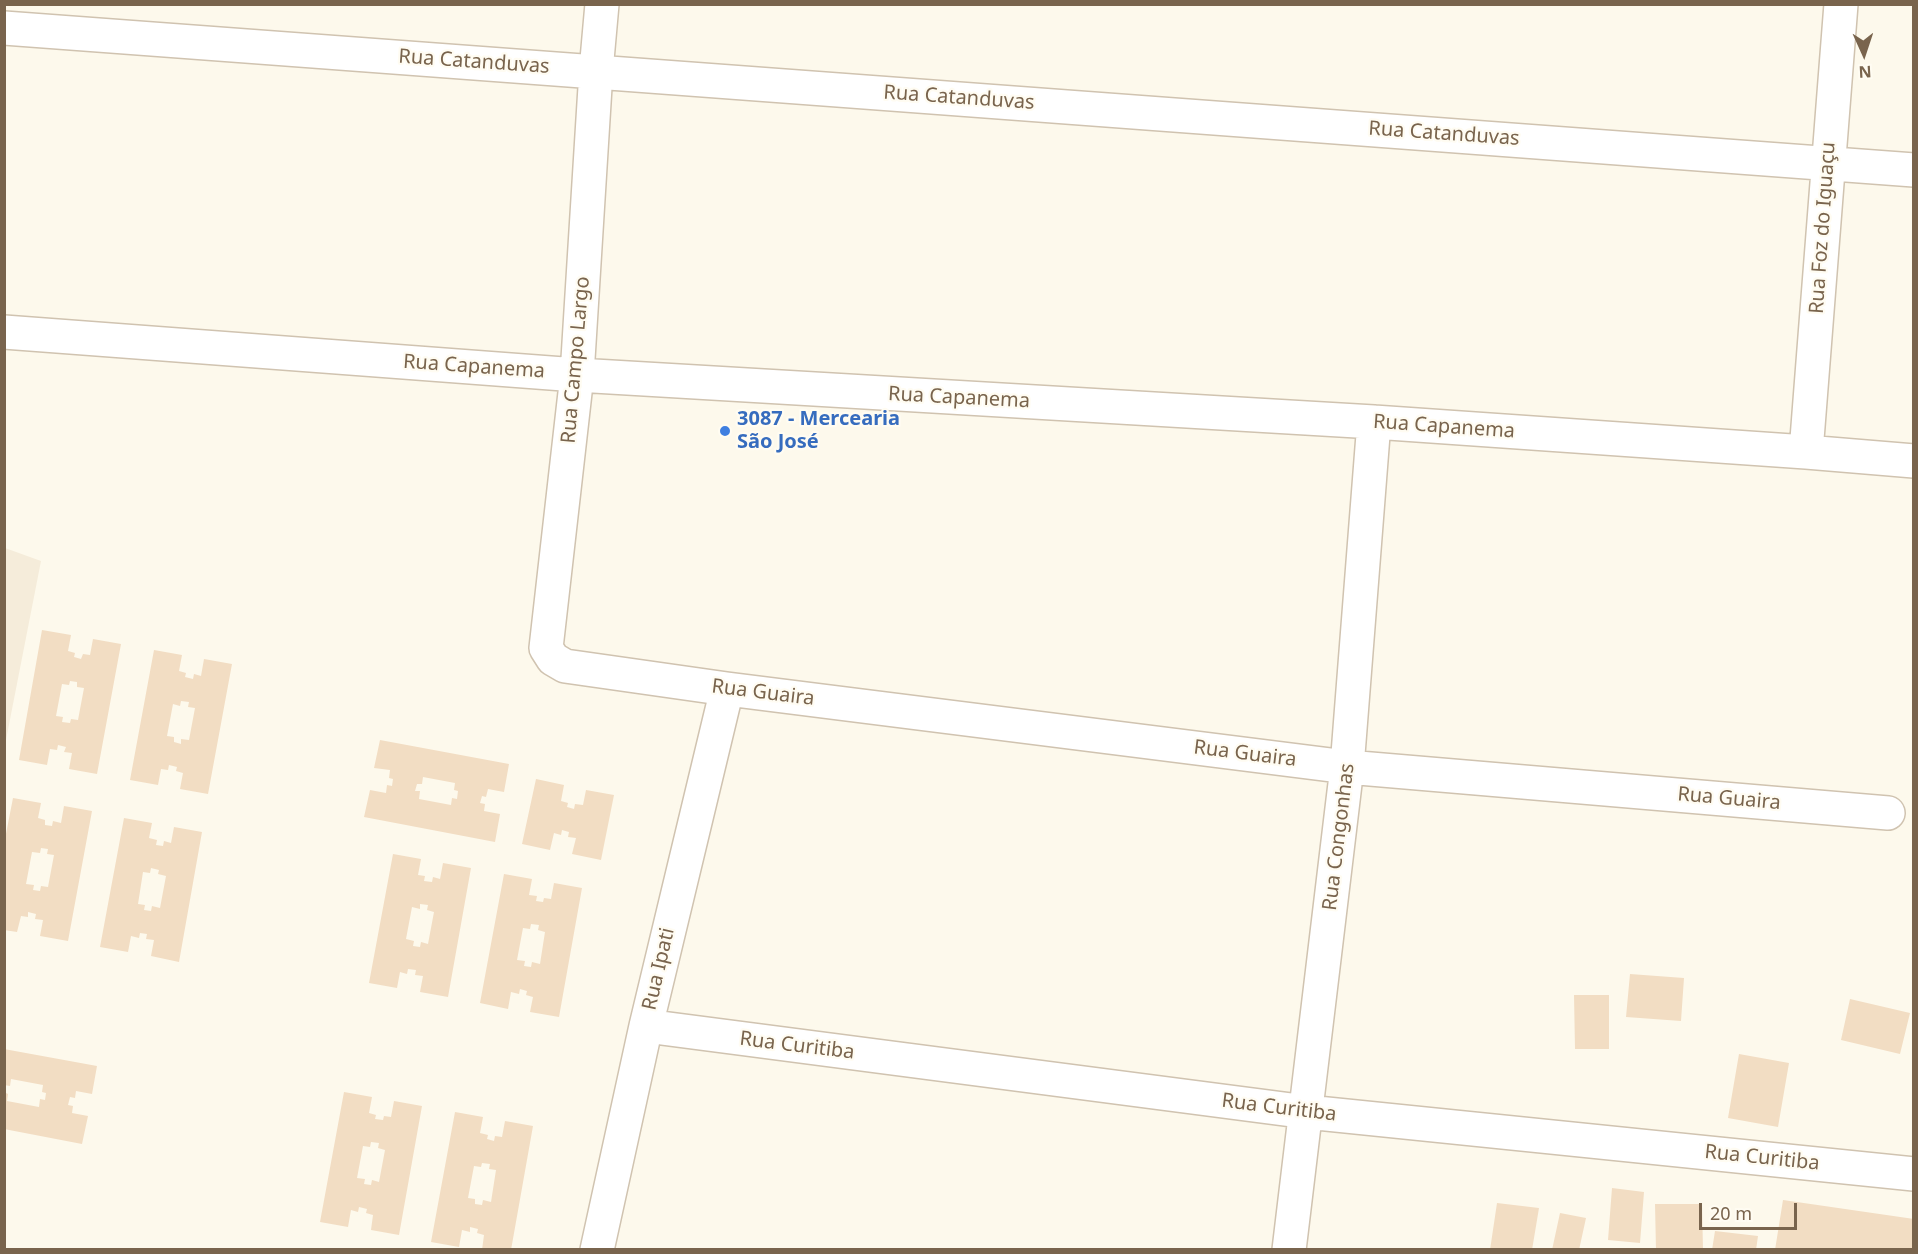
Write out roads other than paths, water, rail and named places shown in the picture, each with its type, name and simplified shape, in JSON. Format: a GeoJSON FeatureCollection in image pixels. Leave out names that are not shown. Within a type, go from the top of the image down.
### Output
{"type":"FeatureCollection","features":[{"type":"Feature","properties":{"kind":"street","name":"Rua Campo Largo"},"geometry":{"type":"LineString","coordinates":[[602,4],[577,375],[546,648],[553,659],[565,666],[604,672]]}},
{"type":"Feature","properties":{"kind":"street","name":"Rua Foz do Iguaçu"},"geometry":{"type":"LineString","coordinates":[[1806,452],[1840,4]]}},
{"type":"Feature","properties":{"kind":"street","name":"Rua Catanduvas"},"geometry":{"type":"LineString","coordinates":[[4,28],[1914,170]]}},
{"type":"Feature","properties":{"kind":"street","name":"Rua Capanema"},"geometry":{"type":"LineString","coordinates":[[4,332],[577,375],[1374,422],[1914,461]]}},
{"type":"Feature","properties":{"kind":"street","name":"Rua Congonhas"},"geometry":{"type":"LineString","coordinates":[[1289,1250],[1347,766],[1374,422]]}},
{"type":"Feature","properties":{"kind":"street","name":"Rua Guaira"},"geometry":{"type":"LineString","coordinates":[[604,672],[1347,766],[1888,813]]}},
{"type":"Feature","properties":{"kind":"street","name":"Rua Ipati"},"geometry":{"type":"LineString","coordinates":[[597,1250],[646,1026],[727,689]]}},
{"type":"Feature","properties":{"kind":"street","name":"Rua Curitiba"},"geometry":{"type":"LineString","coordinates":[[646,1026],[1306,1112],[1914,1174]]}},
{"type":"Feature","properties":{"kind":"place","name":"3087 - Mercearia São José"},"geometry":{"type":"Point","coordinates":[725,431]}}]}
